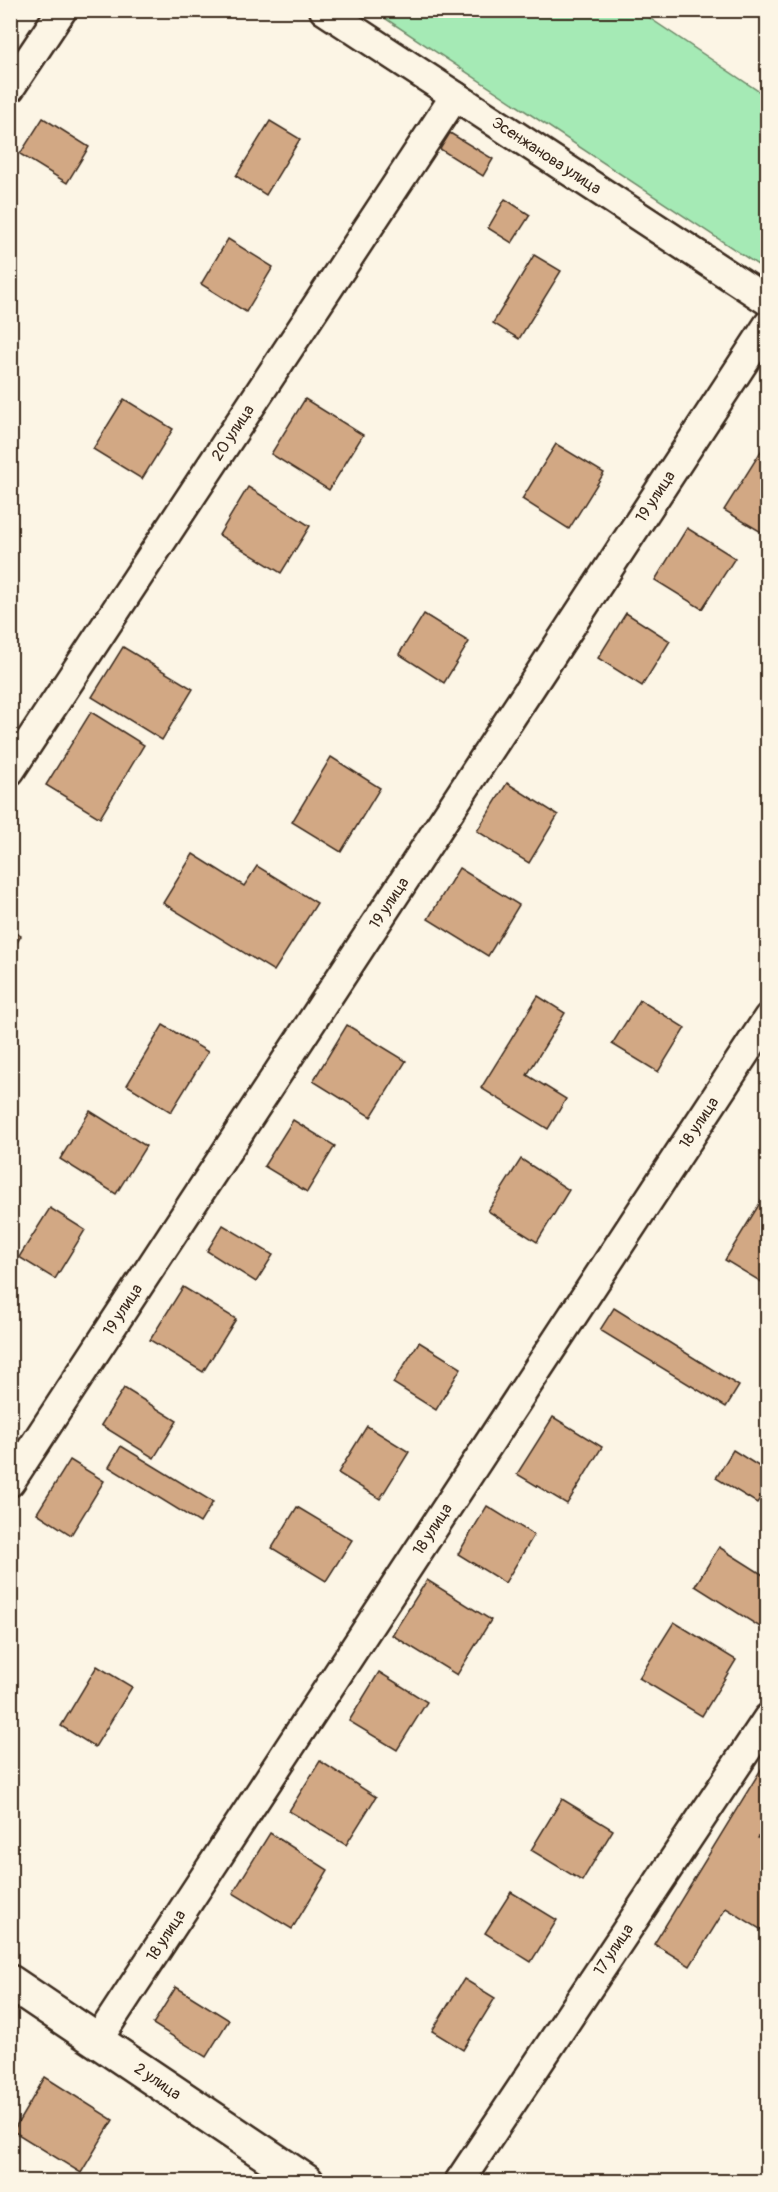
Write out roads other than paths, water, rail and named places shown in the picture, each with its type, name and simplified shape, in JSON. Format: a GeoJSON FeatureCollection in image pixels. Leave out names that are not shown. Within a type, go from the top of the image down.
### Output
{"type":"FeatureCollection","features":[{"type":"Feature","properties":{"kind":"street"},"geometry":{"type":"LineString","coordinates":[[10,88],[62,10]]}},
{"type":"Feature","properties":{"kind":"street","name":"Эсенжанова улица"},"geometry":{"type":"LineString","coordinates":[[324,10],[768,301]]}},
{"type":"Feature","properties":{"kind":"street","name":"20 улица"},"geometry":{"type":"LineString","coordinates":[[10,771],[455,96]]}},
{"type":"Feature","properties":{"kind":"street","name":"19 улица"},"geometry":{"type":"LineString","coordinates":[[10,1482],[768,326]]}},
{"type":"Feature","properties":{"kind":"street","name":"18 улица"},"geometry":{"type":"LineString","coordinates":[[97,2041],[768,1018]]}},
{"type":"Feature","properties":{"kind":"street","name":"17 улица"},"geometry":{"type":"LineString","coordinates":[[459,2181],[768,1718]]}},
{"type":"Feature","properties":{"kind":"street","name":"2 улица"},"geometry":{"type":"LineString","coordinates":[[10,1982],[307,2181]]}}]}
